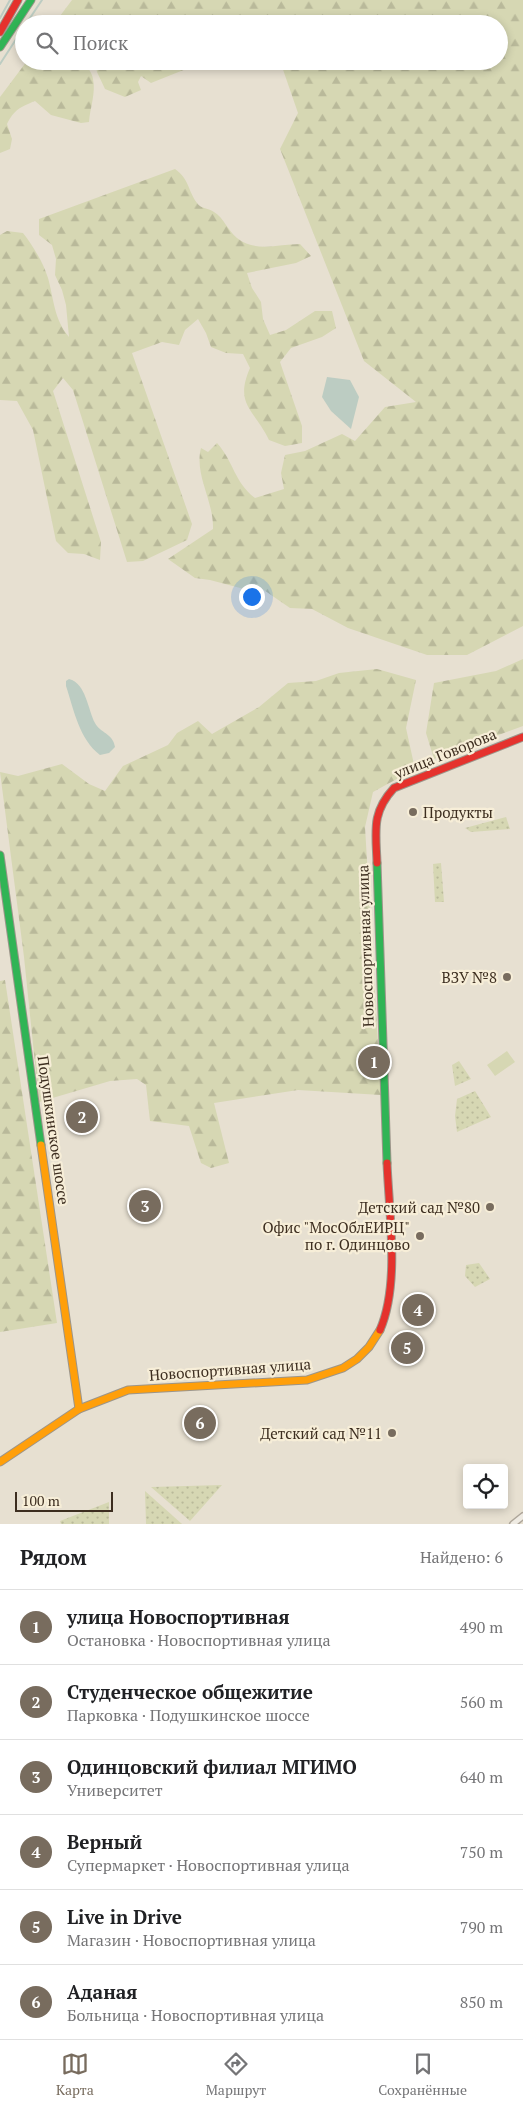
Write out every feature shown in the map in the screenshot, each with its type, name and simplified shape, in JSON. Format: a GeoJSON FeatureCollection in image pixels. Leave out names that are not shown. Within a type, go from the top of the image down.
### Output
{"type":"FeatureCollection","features":[{"type":"Feature","properties":{"kind":"main road"},"geometry":{"type":"LineString","coordinates":[[0,32],[18,0]]}},
{"type":"Feature","properties":{"kind":"main road"},"geometry":{"type":"LineString","coordinates":[[21,15],[31,0]]}},
{"type":"Feature","properties":{"kind":"main road"},"geometry":{"type":"LineString","coordinates":[[0,47],[15,24]]}},
{"type":"Feature","properties":{"kind":"main road","name":"улица Говорова"},"geometry":{"type":"LineString","coordinates":[[382,801],[394,788],[406,782],[523,737]]}},
{"type":"Feature","properties":{"kind":"main road","name":"Новоспортивная улица"},"geometry":{"type":"LineString","coordinates":[[0,1462],[79,1409],[128,1390],[286,1382],[323,1377],[349,1366],[364,1353],[377,1337],[388,1313],[391,1280],[376,836],[376,816],[382,801]]}},
{"type":"Feature","properties":{"kind":"main road","name":"Подушкинское шоссе"},"geometry":{"type":"LineString","coordinates":[[0,855],[79,1409]]}},
{"type":"Feature","properties":{"kind":"street"},"geometry":{"type":"LineString","coordinates":[[512,1524],[523,1516]]}},
{"type":"Feature","properties":{"kind":"green space"},"geometry":{"type":"Polygon","coordinates":[[[72,0],[523,0],[523,626],[467,655],[427,655],[348,628],[312,609],[290,608],[258,586],[244,589],[195,578],[168,559],[213,529],[211,508],[200,468],[201,448],[208,452],[217,443],[223,450],[238,479],[255,498],[284,489],[281,473],[285,455],[305,451],[342,434],[355,441],[385,407],[416,402],[364,361],[280,149],[298,113],[283,70],[508,70],[508,15],[61,15],[72,0]]]}},
{"type":"Feature","properties":{"kind":"green space"},"geometry":{"type":"Polygon","coordinates":[[[20,70],[89,70],[94,84],[89,122],[81,123],[51,115],[35,101],[21,107],[12,115],[7,124],[12,139],[10,149],[0,153],[0,97],[20,70]]]}},
{"type":"Feature","properties":{"kind":"green space"},"geometry":{"type":"Polygon","coordinates":[[[97,70],[184,70],[151,83],[141,76],[138,82],[141,90],[125,97],[105,89],[97,70]]]}},
{"type":"Feature","properties":{"kind":"green space"},"geometry":{"type":"Polygon","coordinates":[[[175,169],[186,181],[199,205],[217,215],[231,232],[244,243],[267,247],[300,244],[311,256],[296,263],[247,273],[252,288],[261,302],[263,319],[270,335],[286,330],[315,311],[332,311],[336,328],[322,337],[291,348],[280,362],[302,426],[302,443],[285,446],[269,440],[248,406],[244,390],[250,368],[243,354],[226,353],[211,347],[198,319],[185,330],[179,345],[162,342],[132,353],[192,524],[187,540],[143,561],[127,562],[73,390],[63,378],[53,391],[101,542],[100,560],[84,554],[68,553],[56,541],[33,430],[17,401],[0,400],[0,235],[7,231],[23,233],[30,243],[46,272],[57,316],[69,337],[66,305],[55,275],[56,259],[52,245],[39,235],[39,219],[175,169]]]}},
{"type":"Feature","properties":{"kind":"green space"},"geometry":{"type":"Polygon","coordinates":[[[523,659],[523,726],[434,759],[426,733],[434,683],[496,671],[523,659]]]}},
{"type":"Feature","properties":{"kind":"green space"},"geometry":{"type":"Polygon","coordinates":[[[377,669],[416,680],[406,728],[415,769],[373,792],[365,827],[381,1095],[298,1090],[214,1103],[229,1163],[211,1168],[201,1163],[189,1126],[150,1121],[146,1085],[137,1079],[110,1081],[39,1102],[24,957],[0,772],[18,776],[62,764],[89,784],[105,791],[123,766],[168,745],[177,733],[198,721],[212,734],[259,707],[288,683],[316,681],[339,673],[377,669]]]}},
{"type":"Feature","properties":{"kind":"green space"},"geometry":{"type":"Polygon","coordinates":[[[506,817],[510,829],[471,832],[465,828],[506,817]]]}},
{"type":"Feature","properties":{"kind":"green space"},"geometry":{"type":"Polygon","coordinates":[[[441,863],[444,902],[435,902],[433,864],[441,863]]]}},
{"type":"Feature","properties":{"kind":"green space"},"geometry":{"type":"Polygon","coordinates":[[[5,980],[57,1323],[0,1332],[0,981],[5,980]]]}},
{"type":"Feature","properties":{"kind":"green space"},"geometry":{"type":"Polygon","coordinates":[[[507,1051],[515,1062],[495,1076],[487,1065],[507,1051]]]}},
{"type":"Feature","properties":{"kind":"green space"},"geometry":{"type":"Polygon","coordinates":[[[459,1061],[471,1079],[455,1086],[452,1065],[459,1061]]]}},
{"type":"Feature","properties":{"kind":"green space"},"geometry":{"type":"Polygon","coordinates":[[[475,1091],[491,1117],[457,1132],[455,1116],[457,1099],[475,1091]]]}},
{"type":"Feature","properties":{"kind":"green space"},"geometry":{"type":"Polygon","coordinates":[[[479,1263],[490,1279],[475,1287],[465,1276],[466,1265],[479,1263]]]}},
{"type":"Feature","properties":{"kind":"green space"},"geometry":{"type":"Polygon","coordinates":[[[222,1485],[190,1521],[151,1487],[222,1485]]]}},
{"type":"Feature","properties":{"kind":"green space"},"geometry":{"type":"Polygon","coordinates":[[[145,1491],[182,1524],[146,1524],[145,1491]]]}},
{"type":"Feature","properties":{"kind":"green space"},"geometry":{"type":"Polygon","coordinates":[[[109,1502],[109,1524],[61,1524],[60,1521],[109,1502]]]}},
{"type":"Feature","properties":{"kind":"shaded area"},"geometry":{"type":"Polygon","coordinates":[[[327,377],[350,380],[359,397],[351,429],[331,411],[322,397],[327,377]]]}},
{"type":"Feature","properties":{"kind":"shaded area"},"geometry":{"type":"Polygon","coordinates":[[[69,679],[75,682],[83,691],[97,726],[114,742],[115,747],[109,753],[100,755],[87,741],[82,732],[66,686],[66,681],[69,679]]]}},
{"type":"Feature","properties":{"kind":"waterway"},"geometry":{"type":"LineString","coordinates":[[0,18],[10,0]]}},
{"type":"Feature","properties":{"kind":"waterway"},"geometry":{"type":"LineString","coordinates":[[32,15],[42,0]]}},
{"type":"Feature","properties":{"kind":"waterway"},"geometry":{"type":"LineString","coordinates":[[0,64],[15,41]]}},
{"type":"Feature","properties":{"kind":"traffic: fast"},"geometry":{"type":"LineString","coordinates":[[21,15],[31,0]]}},
{"type":"Feature","properties":{"kind":"traffic: fast"},"geometry":{"type":"LineString","coordinates":[[0,47],[15,24]]}},
{"type":"Feature","properties":{"kind":"traffic: fast"},"geometry":{"type":"LineString","coordinates":[[0,855],[41,1145]]}},
{"type":"Feature","properties":{"kind":"traffic: fast"},"geometry":{"type":"LineString","coordinates":[[377,863],[387,1163]]}},
{"type":"Feature","properties":{"kind":"traffic: slow"},"geometry":{"type":"LineString","coordinates":[[41,1145],[79,1409]]}},
{"type":"Feature","properties":{"kind":"traffic: slow"},"geometry":{"type":"LineString","coordinates":[[0,1462],[79,1409],[128,1390],[307,1380],[343,1368],[357,1359],[369,1347],[380,1330]]}},
{"type":"Feature","properties":{"kind":"traffic: jam"},"geometry":{"type":"LineString","coordinates":[[0,32],[18,0]]}},
{"type":"Feature","properties":{"kind":"traffic: jam"},"geometry":{"type":"LineString","coordinates":[[377,863],[376,823],[378,814],[394,788],[523,737]]}},
{"type":"Feature","properties":{"kind":"traffic: jam"},"geometry":{"type":"LineString","coordinates":[[380,1330],[386,1312],[392,1270],[387,1163]]}},
{"type":"Feature","properties":{"kind":"place","name":"Продукты"},"geometry":{"type":"Point","coordinates":[413,812]}},
{"type":"Feature","properties":{"kind":"place","name":"ВЗУ №8"},"geometry":{"type":"Point","coordinates":[507,977]}},
{"type":"Feature","properties":{"kind":"place","name":"улица Новоспортивная"},"geometry":{"type":"Point","coordinates":[374,1062]}},
{"type":"Feature","properties":{"kind":"place","name":"Студенческое общежитие"},"geometry":{"type":"Point","coordinates":[82,1117]}},
{"type":"Feature","properties":{"kind":"place","name":"Одинцовский филиал МГИМО"},"geometry":{"type":"Point","coordinates":[145,1206]}},
{"type":"Feature","properties":{"kind":"place","name":"Детский сад №80"},"geometry":{"type":"Point","coordinates":[490,1207]}},
{"type":"Feature","properties":{"kind":"place","name":"Офис \"МосОблЕИРЦ\" по г. Одинцово"},"geometry":{"type":"Point","coordinates":[420,1236]}},
{"type":"Feature","properties":{"kind":"place","name":"Верный"},"geometry":{"type":"Point","coordinates":[418,1310]}},
{"type":"Feature","properties":{"kind":"place","name":"Live in Drive"},"geometry":{"type":"Point","coordinates":[407,1348]}},
{"type":"Feature","properties":{"kind":"place","name":"Аданая"},"geometry":{"type":"Point","coordinates":[200,1423]}},
{"type":"Feature","properties":{"kind":"place","name":"Детский сад №11"},"geometry":{"type":"Point","coordinates":[392,1433]}}]}
